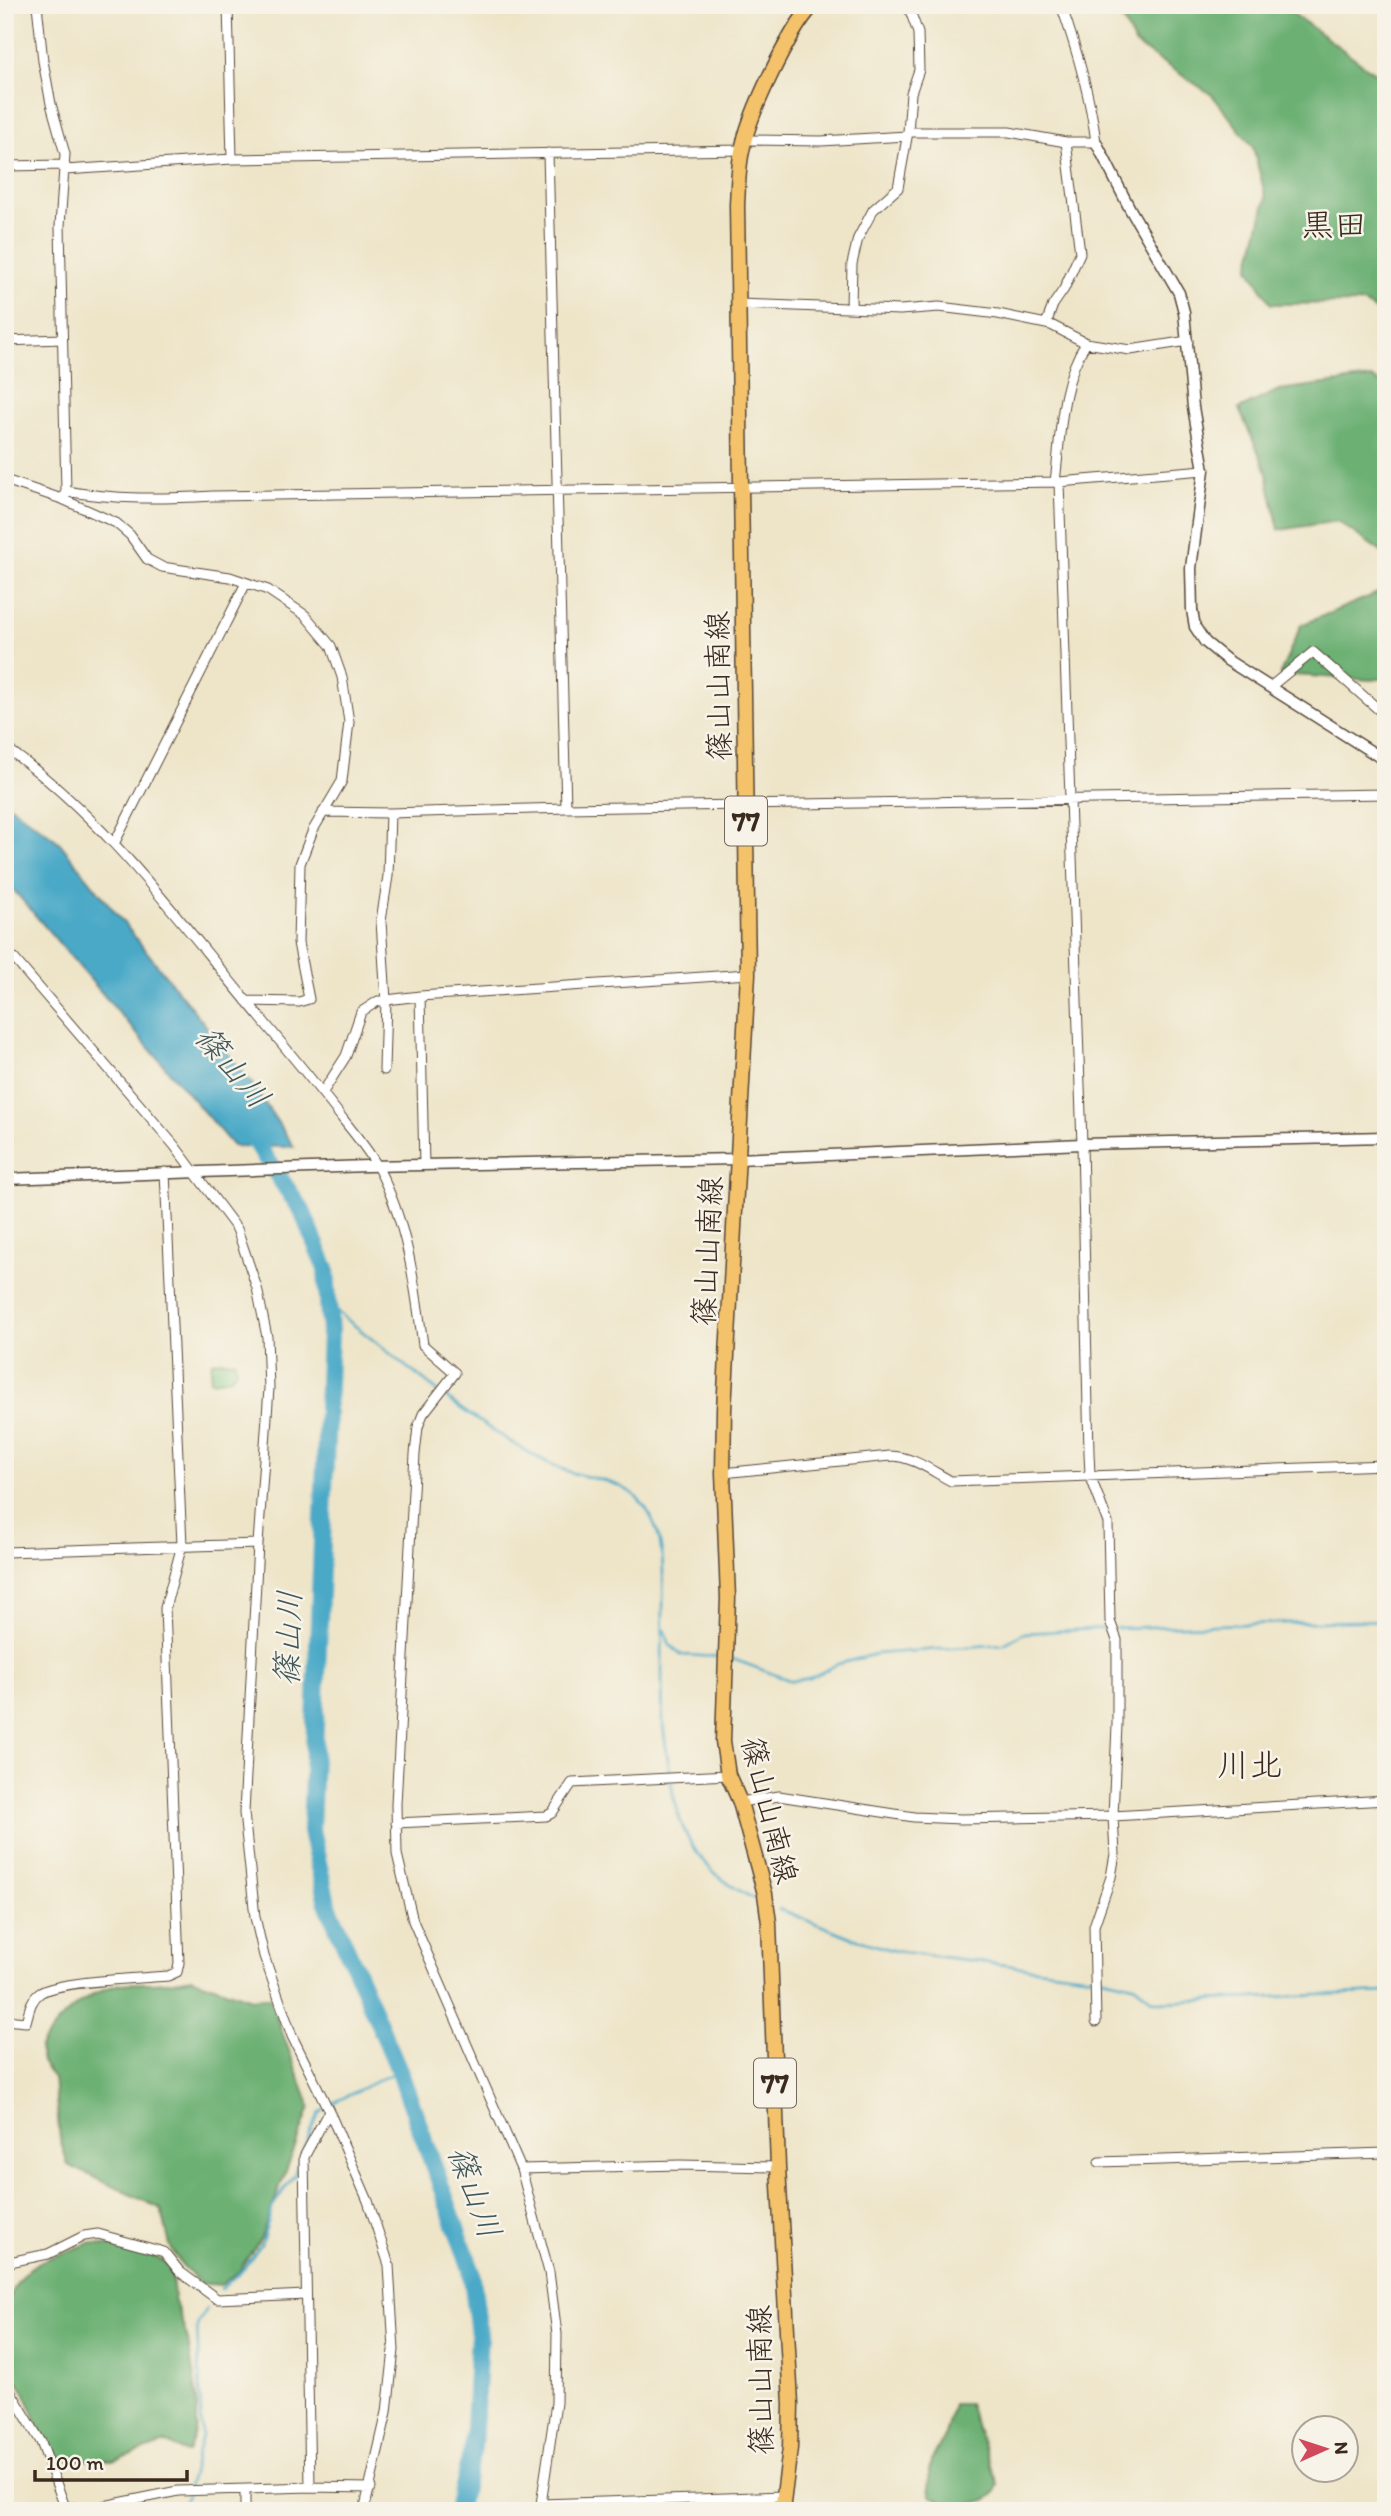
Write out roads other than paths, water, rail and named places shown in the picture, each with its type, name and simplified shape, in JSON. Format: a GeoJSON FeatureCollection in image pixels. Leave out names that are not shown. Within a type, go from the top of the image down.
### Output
{"type":"FeatureCollection","features":[{"type":"Feature","properties":{"kind":"main road","name":"篠山山南線"},"geometry":{"type":"LineString","coordinates":[[783,2503],[790,2448],[791,2404],[778,2167],[769,1923],[765,1894],[740,1802],[729,1775],[723,1741],[728,1598],[723,1472],[724,1410],[748,974],[737,205],[743,145],[758,103],[784,48],[813,5]]}},
{"type":"Feature","properties":{"kind":"street"},"geometry":{"type":"LineString","coordinates":[[37,5],[51,104],[65,154],[60,226],[64,495]]}},
{"type":"Feature","properties":{"kind":"street"},"geometry":{"type":"LineString","coordinates":[[228,5],[233,159]]}},
{"type":"Feature","properties":{"kind":"street"},"geometry":{"type":"LineString","coordinates":[[850,307],[852,264],[858,237],[873,209],[898,188],[911,93],[919,70],[918,33],[908,5]]}},
{"type":"Feature","properties":{"kind":"street"},"geometry":{"type":"LineString","coordinates":[[1061,5],[1092,110],[1096,142],[1130,209],[1179,293],[1188,341],[1193,407],[1204,470],[1192,568],[1192,610],[1195,627],[1205,642],[1227,660],[1386,761]]}},
{"type":"Feature","properties":{"kind":"street"},"geometry":{"type":"LineString","coordinates":[[5,166],[65,167],[233,159],[548,153],[821,141],[907,134],[1009,132],[1066,142],[1096,142]]}},
{"type":"Feature","properties":{"kind":"street"},"geometry":{"type":"LineString","coordinates":[[1046,324],[1080,253],[1066,142]]}},
{"type":"Feature","properties":{"kind":"street"},"geometry":{"type":"LineString","coordinates":[[548,153],[566,808]]}},
{"type":"Feature","properties":{"kind":"street"},"geometry":{"type":"LineString","coordinates":[[738,303],[900,310],[939,307],[998,314],[1046,324],[1086,343],[1130,350],[1188,341]]}},
{"type":"Feature","properties":{"kind":"street"},"geometry":{"type":"LineString","coordinates":[[5,341],[62,339]]}},
{"type":"Feature","properties":{"kind":"street"},"geometry":{"type":"LineString","coordinates":[[1086,343],[1076,359],[1068,383],[1057,482],[1082,1144],[1090,1475],[1108,1523],[1110,1621],[1117,1640],[1113,1816],[1115,1854],[1111,1877],[1094,1926],[1096,2022]]}},
{"type":"Feature","properties":{"kind":"street"},"geometry":{"type":"LineString","coordinates":[[5,480],[64,495],[166,499],[213,496],[1057,482],[1204,470]]}},
{"type":"Feature","properties":{"kind":"street"},"geometry":{"type":"LineString","coordinates":[[64,495],[117,523],[130,535],[147,559],[162,567],[230,577],[268,590],[304,614],[331,646],[339,667],[349,722],[342,781],[313,830],[300,864],[298,943],[309,999],[299,1002],[246,1001]]}},
{"type":"Feature","properties":{"kind":"street"},"geometry":{"type":"LineString","coordinates":[[115,842],[246,583]]}},
{"type":"Feature","properties":{"kind":"street"},"geometry":{"type":"LineString","coordinates":[[1270,687],[1313,652],[1386,716]]}},
{"type":"Feature","properties":{"kind":"street"},"geometry":{"type":"LineString","coordinates":[[5,747],[67,797],[115,842],[323,1092],[372,1166],[400,1221],[410,1261],[423,1345],[455,1373],[428,1408],[418,1427],[396,1823],[397,1854],[413,1922],[521,2169],[549,2272],[556,2334],[556,2403],[539,2507],[783,2503]]}},
{"type":"Feature","properties":{"kind":"street"},"geometry":{"type":"LineString","coordinates":[[323,812],[390,813],[1386,794]]}},
{"type":"Feature","properties":{"kind":"street"},"geometry":{"type":"LineString","coordinates":[[384,1070],[386,1000],[381,921],[388,876],[390,813]]}},
{"type":"Feature","properties":{"kind":"street"},"geometry":{"type":"LineString","coordinates":[[5,948],[197,1171],[237,1229],[257,1288],[267,1337],[269,1388],[244,1813],[255,1917],[264,1956],[292,2036],[369,2201],[389,2265],[394,2350],[387,2412],[364,2511]]}},
{"type":"Feature","properties":{"kind":"street"},"geometry":{"type":"LineString","coordinates":[[323,1092],[346,1056],[361,1012],[378,1001],[748,974]]}},
{"type":"Feature","properties":{"kind":"street"},"geometry":{"type":"LineString","coordinates":[[419,996],[424,1165]]}},
{"type":"Feature","properties":{"kind":"street"},"geometry":{"type":"LineString","coordinates":[[5,1179],[372,1166],[738,1159],[1082,1144],[1386,1137]]}},
{"type":"Feature","properties":{"kind":"street"},"geometry":{"type":"LineString","coordinates":[[5,2021],[26,2022],[31,2003],[41,1992],[64,1986],[167,1976],[177,1972],[179,1963],[165,1608],[182,1545],[165,1172]]}},
{"type":"Feature","properties":{"kind":"street"},"geometry":{"type":"LineString","coordinates":[[723,1472],[890,1456],[912,1460],[951,1481],[1386,1465]]}},
{"type":"Feature","properties":{"kind":"street"},"geometry":{"type":"LineString","coordinates":[[5,1552],[258,1544]]}},
{"type":"Feature","properties":{"kind":"street"},"geometry":{"type":"LineString","coordinates":[[396,1823],[546,1816],[552,1813],[572,1783],[729,1775]]}},
{"type":"Feature","properties":{"kind":"street"},"geometry":{"type":"LineString","coordinates":[[740,1802],[779,1796],[914,1817],[949,1818],[1113,1816],[1386,1800]]}},
{"type":"Feature","properties":{"kind":"street"},"geometry":{"type":"LineString","coordinates":[[310,2487],[304,2157],[329,2111]]}},
{"type":"Feature","properties":{"kind":"street"},"geometry":{"type":"LineString","coordinates":[[1099,2162],[1386,2153]]}},
{"type":"Feature","properties":{"kind":"street"},"geometry":{"type":"LineString","coordinates":[[521,2169],[680,2165],[778,2167]]}},
{"type":"Feature","properties":{"kind":"street"},"geometry":{"type":"LineString","coordinates":[[5,2263],[48,2254],[84,2236],[98,2234],[164,2252],[180,2272],[217,2299],[306,2295]]}},
{"type":"Feature","properties":{"kind":"street"},"geometry":{"type":"LineString","coordinates":[[5,2382],[41,2442],[65,2507]]}},
{"type":"Feature","properties":{"kind":"street"},"geometry":{"type":"LineString","coordinates":[[38,2511],[65,2507],[94,2508],[178,2491],[371,2488]]}},
{"type":"Feature","properties":{"kind":"street"},"geometry":{"type":"LineString","coordinates":[[245,2491],[246,2511]]}},
{"type":"Feature","properties":{"kind":"water"},"geometry":{"type":"Polygon","coordinates":[[[5,802],[59,842],[250,1081],[294,1147],[233,1146],[5,880],[5,802]]]}},
{"type":"Feature","properties":{"kind":"waterway","name":"篠山川"},"geometry":{"type":"LineString","coordinates":[[245,1127],[302,1211],[326,1269],[330,1332],[311,1831],[327,1903],[399,2070],[471,2269],[479,2335],[473,2447],[457,2511]]}},
{"type":"Feature","properties":{"kind":"waterway"},"geometry":{"type":"LineString","coordinates":[[328,1305],[496,1433],[557,1467],[621,1487],[642,1503],[656,1528],[663,1563],[662,1708],[670,1774]]}},
{"type":"Feature","properties":{"kind":"waterway"},"geometry":{"type":"LineString","coordinates":[[1116,1628],[1386,1620]]}},
{"type":"Feature","properties":{"kind":"waterway"},"geometry":{"type":"LineString","coordinates":[[730,1658],[792,1681],[810,1678],[838,1664],[876,1654],[1004,1644],[1024,1633],[1110,1628]]}},
{"type":"Feature","properties":{"kind":"waterway"},"geometry":{"type":"LineString","coordinates":[[664,1629],[670,1645],[682,1655],[720,1657]]}},
{"type":"Feature","properties":{"kind":"waterway"},"geometry":{"type":"LineString","coordinates":[[671,1781],[680,1820],[696,1852],[721,1878],[755,1899]]}},
{"type":"Feature","properties":{"kind":"waterway"},"geometry":{"type":"LineString","coordinates":[[779,1909],[858,1940],[895,1951],[1092,1976]]}},
{"type":"Feature","properties":{"kind":"waterway"},"geometry":{"type":"LineString","coordinates":[[1098,1977],[1134,1985],[1153,2000],[1161,2002],[1386,1992]]}},
{"type":"Feature","properties":{"kind":"waterway"},"geometry":{"type":"LineString","coordinates":[[329,2105],[399,2070]]}},
{"type":"Feature","properties":{"kind":"waterway"},"geometry":{"type":"LineString","coordinates":[[303,2150],[319,2114],[324,2110]]}},
{"type":"Feature","properties":{"kind":"waterway"},"geometry":{"type":"LineString","coordinates":[[221,2289],[244,2268],[261,2244],[273,2206],[294,2175],[301,2156]]}},
{"type":"Feature","properties":{"kind":"waterway"},"geometry":{"type":"LineString","coordinates":[[188,2488],[202,2436],[197,2326],[206,2308]]}},
{"type":"Feature","properties":{"kind":"waterway"},"geometry":{"type":"LineString","coordinates":[[163,2511],[182,2505],[187,2495]]}},
{"type":"Feature","properties":{"kind":"district","name":"黒田"},"geometry":{"type":"Point","coordinates":[1334,224]}},
{"type":"Feature","properties":{"kind":"district","name":"川北"},"geometry":{"type":"Point","coordinates":[1250,1764]}}]}
